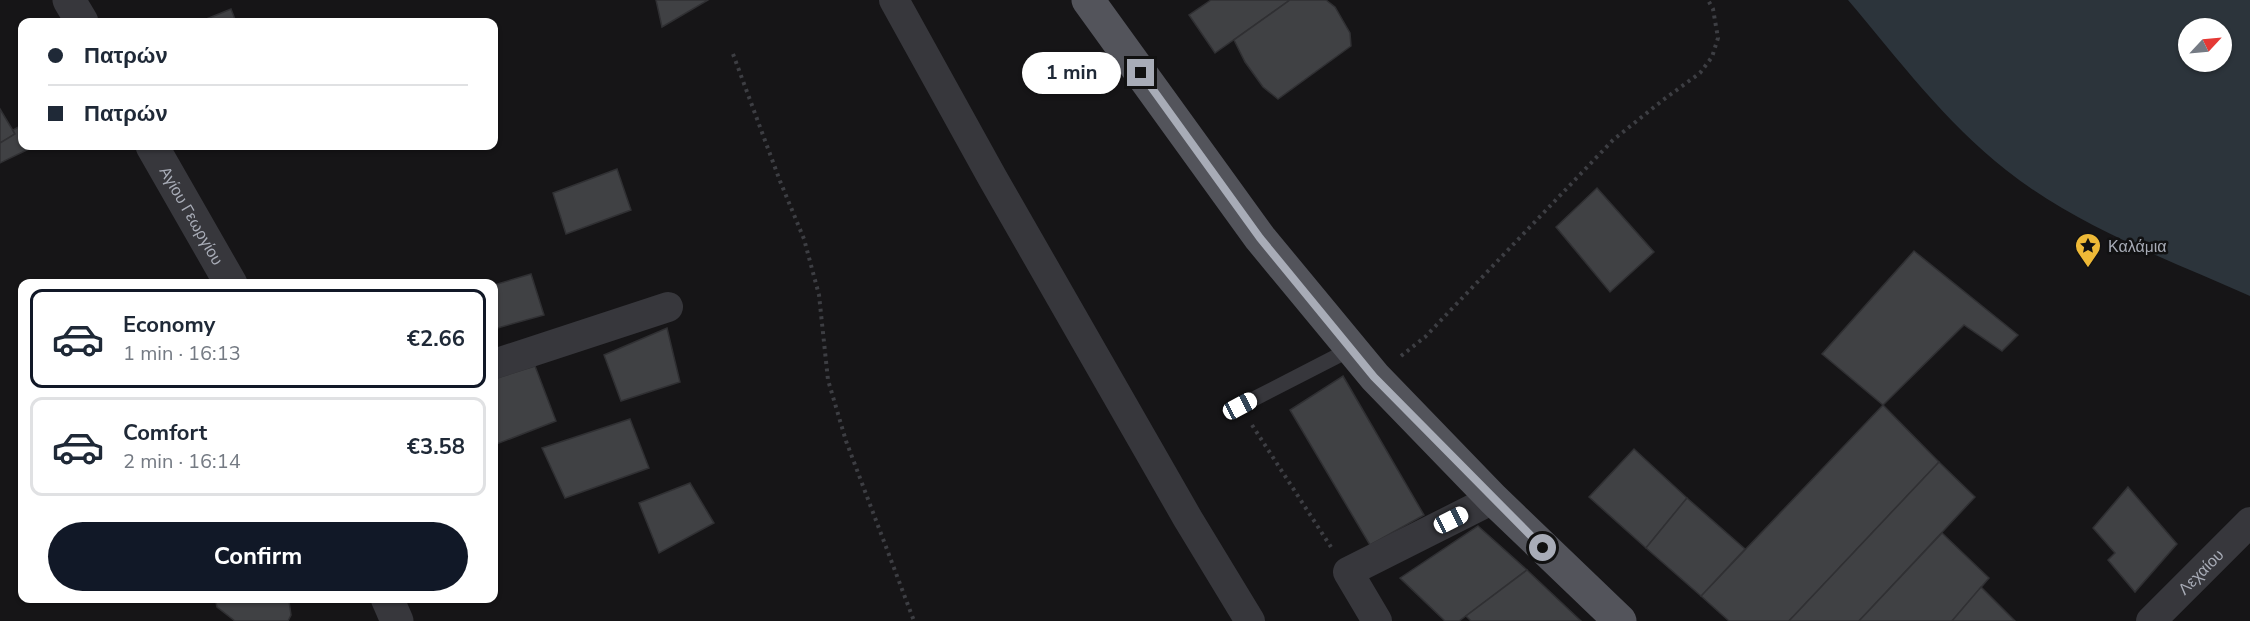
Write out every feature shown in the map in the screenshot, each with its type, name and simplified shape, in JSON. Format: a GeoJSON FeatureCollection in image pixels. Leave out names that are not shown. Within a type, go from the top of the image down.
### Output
{"type":"FeatureCollection","features":[{"type":"Feature","properties":{"kind":"main road"},"geometry":{"type":"LineString","coordinates":[[1088,0],[1260,238],[1350,349],[1374,377],[1493,499],[1620,621]]}},
{"type":"Feature","properties":{"kind":"street"},"geometry":{"type":"LineString","coordinates":[[69,0],[80,18]]}},
{"type":"Feature","properties":{"kind":"street"},"geometry":{"type":"LineString","coordinates":[[894,0],[992,177],[1182,509],[1250,621]]}},
{"type":"Feature","properties":{"kind":"street","name":"Αγίου Γεωργίου"},"geometry":{"type":"LineString","coordinates":[[154,150],[228,279]]}},
{"type":"Feature","properties":{"kind":"street"},"geometry":{"type":"LineString","coordinates":[[498,363],[668,307]]}},
{"type":"Feature","properties":{"kind":"street"},"geometry":{"type":"LineString","coordinates":[[1377,621],[1347,572],[1493,499]]}},
{"type":"Feature","properties":{"kind":"street","name":"Λεχαίου"},"geometry":{"type":"LineString","coordinates":[[2151,621],[2250,522]]}},
{"type":"Feature","properties":{"kind":"street"},"geometry":{"type":"LineString","coordinates":[[389,603],[397,621]]}},
{"type":"Feature","properties":{"kind":"lane"},"geometry":{"type":"LineString","coordinates":[[1240,406],[1350,349]]}},
{"type":"Feature","properties":{"kind":"path"},"geometry":{"type":"LineString","coordinates":[[1374,377],[1425,337],[1613,140],[1700,74],[1712,57],[1718,38],[1713,9],[1708,0]]}},
{"type":"Feature","properties":{"kind":"path"},"geometry":{"type":"LineString","coordinates":[[733,54],[804,239],[819,295],[828,380],[846,441],[914,621]]}},
{"type":"Feature","properties":{"kind":"path"},"geometry":{"type":"LineString","coordinates":[[1240,406],[1347,572]]}},
{"type":"Feature","properties":{"kind":"shaded area"},"geometry":{"type":"Polygon","coordinates":[[[1848,0],[2250,0],[2250,296],[2155,255],[2063,209],[2006,170],[1942,111],[1848,0]]]}},
{"type":"Feature","properties":{"kind":"building"},"geometry":{"type":"Polygon","coordinates":[[[656,0],[708,0],[662,27],[656,0]]]}},
{"type":"Feature","properties":{"kind":"building"},"geometry":{"type":"Polygon","coordinates":[[[1211,0],[1290,0],[1215,53],[1189,15],[1211,0]]]}},
{"type":"Feature","properties":{"kind":"building"},"geometry":{"type":"Polygon","coordinates":[[[1290,0],[1326,0],[1335,7],[1350,33],[1351,46],[1278,99],[1263,87],[1245,62],[1234,40],[1290,0]]]}},
{"type":"Feature","properties":{"kind":"building"},"geometry":{"type":"Polygon","coordinates":[[[231,9],[234,18],[209,18],[231,9]]]}},
{"type":"Feature","properties":{"kind":"building"},"geometry":{"type":"Polygon","coordinates":[[[0,109],[15,134],[0,143],[0,109]]]}},
{"type":"Feature","properties":{"kind":"building"},"geometry":{"type":"Polygon","coordinates":[[[18,127],[18,150],[27,150],[0,163],[0,143],[15,134],[13,130],[18,127]]]}},
{"type":"Feature","properties":{"kind":"building"},"geometry":{"type":"Polygon","coordinates":[[[617,169],[631,210],[566,234],[553,193],[617,169]]]}},
{"type":"Feature","properties":{"kind":"building"},"geometry":{"type":"Polygon","coordinates":[[[1597,188],[1654,252],[1610,292],[1556,227],[1597,188]]]}},
{"type":"Feature","properties":{"kind":"building"},"geometry":{"type":"Polygon","coordinates":[[[1914,251],[2018,335],[2002,351],[1964,325],[1883,405],[1822,354],[1914,251]]]}},
{"type":"Feature","properties":{"kind":"building"},"geometry":{"type":"Polygon","coordinates":[[[531,274],[544,315],[498,328],[498,284],[531,274]]]}},
{"type":"Feature","properties":{"kind":"building"},"geometry":{"type":"Polygon","coordinates":[[[667,328],[680,382],[621,401],[604,355],[667,328]]]}},
{"type":"Feature","properties":{"kind":"building"},"geometry":{"type":"Polygon","coordinates":[[[535,366],[556,421],[498,443],[498,378],[535,366]]]}},
{"type":"Feature","properties":{"kind":"building"},"geometry":{"type":"Polygon","coordinates":[[[1343,376],[1424,515],[1370,545],[1290,410],[1343,376]]]}},
{"type":"Feature","properties":{"kind":"building"},"geometry":{"type":"Polygon","coordinates":[[[1883,405],[1939,462],[1789,621],[1729,621],[1701,596],[1883,405]]]}},
{"type":"Feature","properties":{"kind":"building"},"geometry":{"type":"Polygon","coordinates":[[[630,419],[649,468],[565,498],[542,448],[630,419]]]}},
{"type":"Feature","properties":{"kind":"building"},"geometry":{"type":"Polygon","coordinates":[[[1634,449],[1687,498],[1646,548],[1589,497],[1634,449]]]}},
{"type":"Feature","properties":{"kind":"building"},"geometry":{"type":"Polygon","coordinates":[[[1939,462],[1975,497],[1859,621],[1789,621],[1939,462]]]}},
{"type":"Feature","properties":{"kind":"building"},"geometry":{"type":"Polygon","coordinates":[[[690,483],[714,523],[659,553],[639,503],[690,483]]]}},
{"type":"Feature","properties":{"kind":"building"},"geometry":{"type":"Polygon","coordinates":[[[2128,487],[2177,544],[2135,592],[2108,560],[2115,553],[2093,528],[2128,487]]]}},
{"type":"Feature","properties":{"kind":"building"},"geometry":{"type":"Polygon","coordinates":[[[1687,498],[1745,549],[1701,596],[1646,548],[1687,498]]]}},
{"type":"Feature","properties":{"kind":"building"},"geometry":{"type":"Polygon","coordinates":[[[1478,526],[1527,570],[1459,621],[1445,621],[1400,578],[1478,526]]]}},
{"type":"Feature","properties":{"kind":"building"},"geometry":{"type":"Polygon","coordinates":[[[1942,533],[1989,578],[1952,621],[1859,621],[1942,533]]]}},
{"type":"Feature","properties":{"kind":"building"},"geometry":{"type":"Polygon","coordinates":[[[1527,570],[1581,621],[1471,621],[1466,616],[1527,570]]]}},
{"type":"Feature","properties":{"kind":"building"},"geometry":{"type":"Polygon","coordinates":[[[1981,587],[2015,621],[1952,621],[1981,587]]]}},
{"type":"Feature","properties":{"kind":"building"},"geometry":{"type":"Polygon","coordinates":[[[216,603],[289,603],[291,615],[288,621],[235,621],[217,607],[216,603]]]}},
{"type":"Feature","properties":{"kind":"place","name":"Καλάμια"},"geometry":{"type":"Point","coordinates":[2088,269]}},
{"type":"Feature","properties":{"kind":"route"},"geometry":{"type":"LineString","coordinates":[[1141,73],[1260,238],[1350,349],[1374,377],[1543,548]]}}]}
